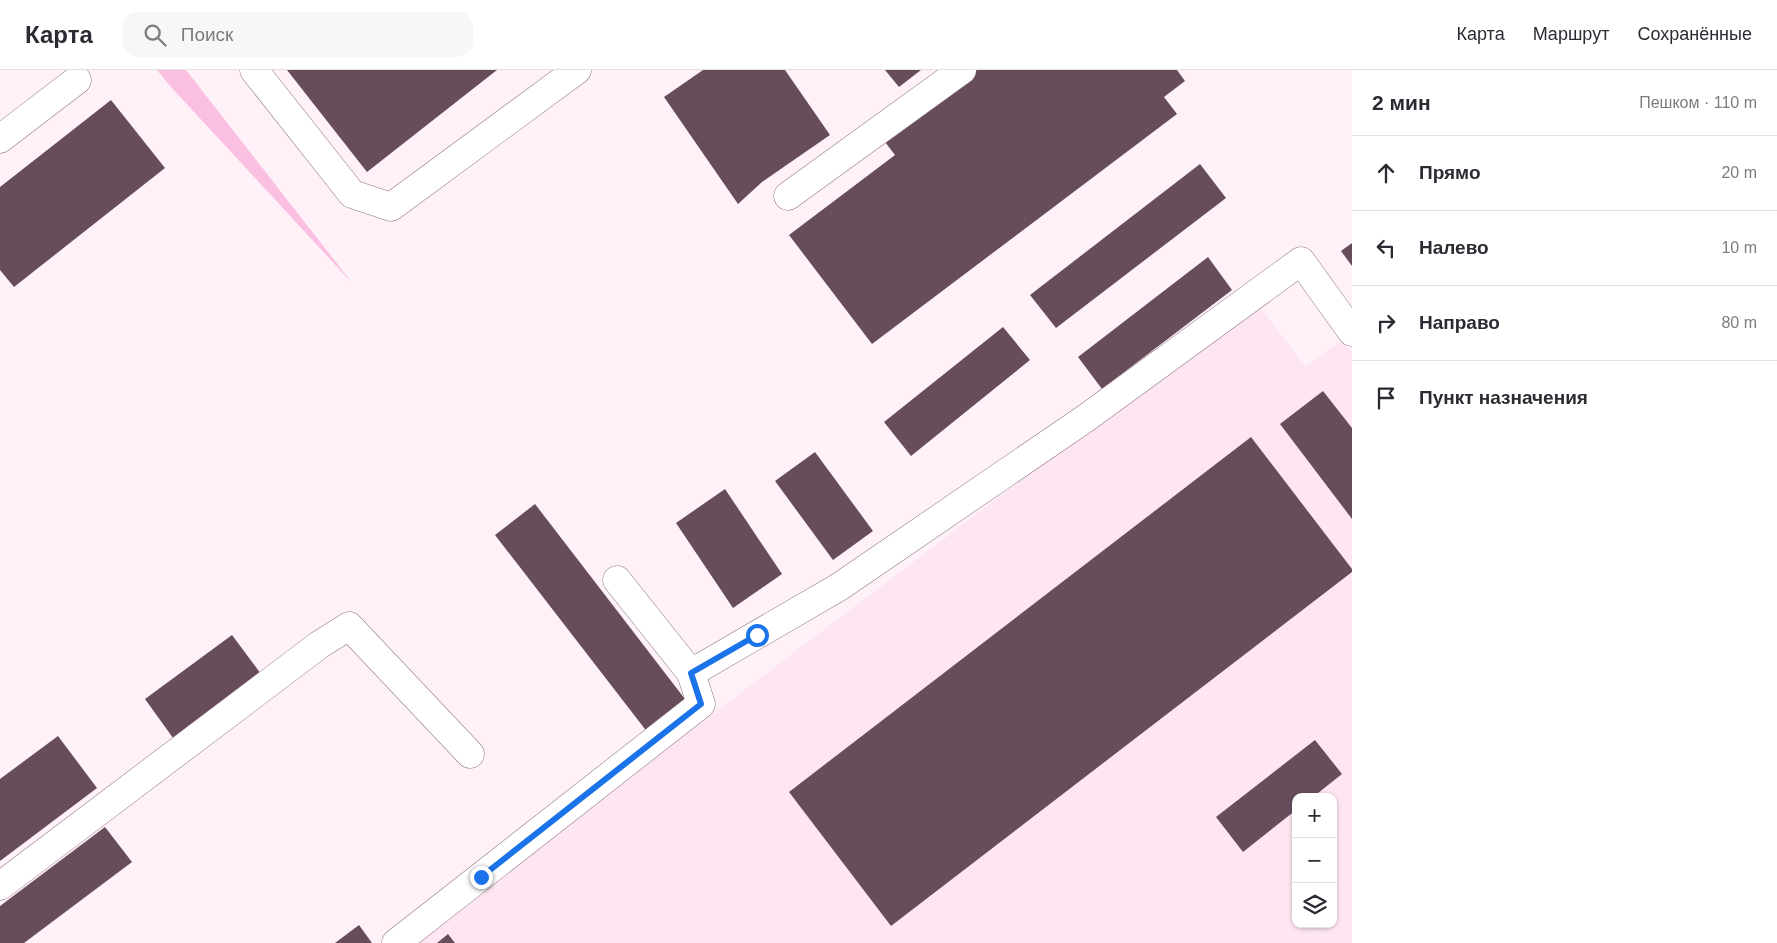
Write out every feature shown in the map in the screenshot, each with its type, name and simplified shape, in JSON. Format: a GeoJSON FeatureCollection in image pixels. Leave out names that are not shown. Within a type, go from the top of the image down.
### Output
{"type":"FeatureCollection","features":[{"type":"Feature","properties":{"kind":"lane"},"geometry":{"type":"LineString","coordinates":[[254,70],[352,194],[391,207],[577,70]]}},
{"type":"Feature","properties":{"kind":"lane"},"geometry":{"type":"LineString","coordinates":[[788,196],[962,70]]}},
{"type":"Feature","properties":{"kind":"lane"},"geometry":{"type":"LineString","coordinates":[[0,139],[77,80]]}},
{"type":"Feature","properties":{"kind":"lane"},"geometry":{"type":"LineString","coordinates":[[691,673],[839,587],[1086,418],[1300,261],[1352,332]]}},
{"type":"Feature","properties":{"kind":"lane"},"geometry":{"type":"LineString","coordinates":[[396,943],[701,704],[691,673],[617,580]]}},
{"type":"Feature","properties":{"kind":"lane"},"geometry":{"type":"LineString","coordinates":[[0,886],[319,645],[348,626],[470,754]]}},
{"type":"Feature","properties":{"kind":"shaded area"},"geometry":{"type":"Polygon","coordinates":[[[157,70],[186,70],[353,284],[171,87],[157,70]]]}},
{"type":"Feature","properties":{"kind":"shaded area"},"geometry":{"type":"Polygon","coordinates":[[[1256,302],[1306,367],[1343,339],[1352,352],[1352,943],[411,943],[1256,302]]]}},
{"type":"Feature","properties":{"kind":"building"},"geometry":{"type":"Polygon","coordinates":[[[287,70],[497,70],[367,172],[287,70]]]}},
{"type":"Feature","properties":{"kind":"building"},"geometry":{"type":"Polygon","coordinates":[[[703,70],[785,70],[830,135],[762,182],[738,204],[664,97],[703,70]]]}},
{"type":"Feature","properties":{"kind":"building"},"geometry":{"type":"Polygon","coordinates":[[[885,70],[921,70],[899,87],[885,70]]]}},
{"type":"Feature","properties":{"kind":"building"},"geometry":{"type":"Polygon","coordinates":[[[972,70],[1177,70],[1185,81],[1164,97],[1177,114],[872,344],[789,235],[895,155],[882,138],[972,70]]]}},
{"type":"Feature","properties":{"kind":"building"},"geometry":{"type":"Polygon","coordinates":[[[111,100],[165,168],[14,287],[0,270],[0,187],[111,100]]]}},
{"type":"Feature","properties":{"kind":"building"},"geometry":{"type":"Polygon","coordinates":[[[1200,164],[1226,198],[1056,328],[1030,295],[1200,164]]]}},
{"type":"Feature","properties":{"kind":"building"},"geometry":{"type":"Polygon","coordinates":[[[1352,243],[1352,266],[1341,251],[1352,243]]]}},
{"type":"Feature","properties":{"kind":"building"},"geometry":{"type":"Polygon","coordinates":[[[1208,257],[1232,290],[1102,389],[1078,357],[1208,257]]]}},
{"type":"Feature","properties":{"kind":"building"},"geometry":{"type":"Polygon","coordinates":[[[1003,327],[1030,360],[911,456],[884,422],[1003,327]]]}},
{"type":"Feature","properties":{"kind":"building"},"geometry":{"type":"Polygon","coordinates":[[[1323,391],[1352,428],[1352,519],[1280,424],[1323,391]]]}},
{"type":"Feature","properties":{"kind":"building"},"geometry":{"type":"Polygon","coordinates":[[[1251,437],[1352,569],[1352,572],[891,926],[789,792],[1251,437]]]}},
{"type":"Feature","properties":{"kind":"building"},"geometry":{"type":"Polygon","coordinates":[[[815,452],[873,531],[833,560],[775,481],[815,452]]]}},
{"type":"Feature","properties":{"kind":"building"},"geometry":{"type":"Polygon","coordinates":[[[725,489],[782,574],[733,608],[676,523],[725,489]]]}},
{"type":"Feature","properties":{"kind":"building"},"geometry":{"type":"Polygon","coordinates":[[[535,504],[688,703],[648,733],[495,535],[535,504]]]}},
{"type":"Feature","properties":{"kind":"building"},"geometry":{"type":"Polygon","coordinates":[[[232,635],[261,674],[173,738],[145,699],[232,635]]]}},
{"type":"Feature","properties":{"kind":"building"},"geometry":{"type":"Polygon","coordinates":[[[58,736],[97,788],[0,861],[0,779],[58,736]]]}},
{"type":"Feature","properties":{"kind":"building"},"geometry":{"type":"Polygon","coordinates":[[[1315,740],[1342,774],[1318,793],[1292,793],[1292,813],[1243,852],[1216,817],[1315,740]]]}},
{"type":"Feature","properties":{"kind":"building"},"geometry":{"type":"Polygon","coordinates":[[[105,827],[132,862],[24,943],[0,943],[0,906],[105,827]]]}},
{"type":"Feature","properties":{"kind":"building"},"geometry":{"type":"Polygon","coordinates":[[[359,925],[372,943],[335,943],[359,925]]]}},
{"type":"Feature","properties":{"kind":"building"},"geometry":{"type":"Polygon","coordinates":[[[448,934],[455,943],[437,943],[448,934]]]}},
{"type":"Feature","properties":{"kind":"route"},"geometry":{"type":"LineString","coordinates":[[481,877],[701,704],[691,673],[757,635]]}}]}
